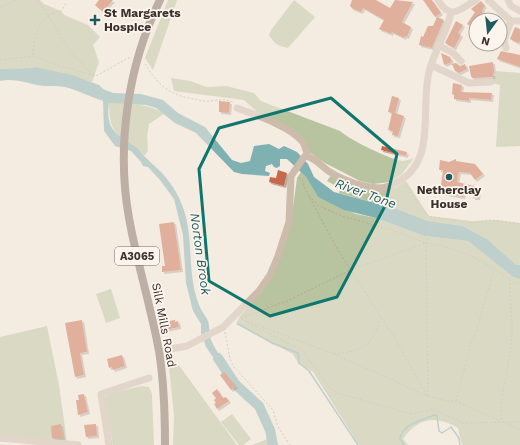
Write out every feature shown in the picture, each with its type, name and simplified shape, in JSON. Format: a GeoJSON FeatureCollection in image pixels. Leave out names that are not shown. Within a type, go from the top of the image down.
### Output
{"type":"FeatureCollection","features":[{"type":"Feature","properties":{"kind":"main road","name":"Silk Mills Road"},"geometry":{"type":"LineString","coordinates":[[160,0],[145,35],[131,86],[125,134],[124,160],[129,218],[158,351],[163,387],[165,445]]}},
{"type":"Feature","properties":{"kind":"street"},"geometry":{"type":"LineString","coordinates":[[438,0],[444,9],[451,12],[456,12],[476,0]]}},
{"type":"Feature","properties":{"kind":"street"},"geometry":{"type":"LineString","coordinates":[[488,0],[511,21],[520,21]]}},
{"type":"Feature","properties":{"kind":"street"},"geometry":{"type":"LineString","coordinates":[[508,0],[511,6],[520,11]]}},
{"type":"Feature","properties":{"kind":"street"},"geometry":{"type":"LineString","coordinates":[[237,108],[260,117],[294,134],[302,141],[305,156],[350,182],[381,188],[394,184],[408,176],[414,168],[424,143],[425,98],[431,65],[451,12]]}},
{"type":"Feature","properties":{"kind":"street"},"geometry":{"type":"LineString","coordinates":[[508,29],[511,21]]}},
{"type":"Feature","properties":{"kind":"street"},"geometry":{"type":"LineString","coordinates":[[438,45],[453,53],[461,61]]}},
{"type":"Feature","properties":{"kind":"street"},"geometry":{"type":"LineString","coordinates":[[431,65],[469,83],[491,82]]}},
{"type":"Feature","properties":{"kind":"street"},"geometry":{"type":"LineString","coordinates":[[158,351],[187,346],[223,327],[259,291],[273,268],[289,222],[290,183],[294,170],[305,156]]}},
{"type":"Feature","properties":{"kind":"street"},"geometry":{"type":"LineString","coordinates":[[109,445],[101,394],[150,378]]}},
{"type":"Feature","properties":{"kind":"street"},"geometry":{"type":"LineString","coordinates":[[0,438],[78,445]]}},
{"type":"Feature","properties":{"kind":"path"},"geometry":{"type":"LineString","coordinates":[[0,7],[17,0]]}},
{"type":"Feature","properties":{"kind":"path"},"geometry":{"type":"LineString","coordinates":[[37,0],[62,40],[84,68],[96,76]]}},
{"type":"Feature","properties":{"kind":"path"},"geometry":{"type":"LineString","coordinates":[[33,56],[37,33],[47,16],[55,11],[61,11],[67,2]]}},
{"type":"Feature","properties":{"kind":"path"},"geometry":{"type":"LineString","coordinates":[[0,60],[33,56],[54,64],[96,76],[128,58],[138,59],[143,61],[164,89],[179,96],[208,102],[217,99],[230,100],[236,104],[237,108]]}},
{"type":"Feature","properties":{"kind":"path"},"geometry":{"type":"LineString","coordinates":[[294,170],[303,181],[308,194],[351,270],[381,316],[428,396]]}},
{"type":"Feature","properties":{"kind":"path"},"geometry":{"type":"LineString","coordinates":[[403,179],[420,207],[428,216],[471,223],[491,220],[520,224]]}},
{"type":"Feature","properties":{"kind":"path"},"geometry":{"type":"LineString","coordinates":[[308,194],[320,206],[342,216],[390,229],[426,243],[443,246],[469,255],[494,269],[510,281],[520,283]]}},
{"type":"Feature","properties":{"kind":"path"},"geometry":{"type":"LineString","coordinates":[[428,396],[426,243],[435,218]]}},
{"type":"Feature","properties":{"kind":"path"},"geometry":{"type":"LineString","coordinates":[[241,319],[240,318],[287,301],[351,270],[426,243]]}},
{"type":"Feature","properties":{"kind":"path"},"geometry":{"type":"LineString","coordinates":[[455,402],[472,339],[475,335],[494,269]]}},
{"type":"Feature","properties":{"kind":"path"},"geometry":{"type":"LineString","coordinates":[[501,421],[503,390],[512,333],[509,294],[510,281]]}},
{"type":"Feature","properties":{"kind":"path"},"geometry":{"type":"LineString","coordinates":[[334,354],[362,348],[373,338],[381,316]]}},
{"type":"Feature","properties":{"kind":"path"},"geometry":{"type":"LineString","coordinates":[[241,319],[334,354],[428,396],[440,400],[455,402],[520,429]]}},
{"type":"Feature","properties":{"kind":"path"},"geometry":{"type":"LineString","coordinates":[[241,319],[303,351],[330,388],[337,393],[412,414],[433,409],[463,423],[501,421],[520,422]]}},
{"type":"Feature","properties":{"kind":"path"},"geometry":{"type":"LineString","coordinates":[[223,327],[234,367],[273,410],[278,427],[290,445]]}},
{"type":"Feature","properties":{"kind":"highlighted area"},"geometry":{"type":"Polygon","coordinates":[[[331,98],[397,154],[385,206],[337,297],[270,316],[209,281],[199,169],[219,128],[331,98]]]}},
{"type":"Feature","properties":{"kind":"green space"},"geometry":{"type":"Polygon","coordinates":[[[0,0],[40,0],[44,4],[61,11],[64,15],[88,25],[100,37],[93,45],[99,62],[92,82],[35,67],[0,69],[0,0]]]}},
{"type":"Feature","properties":{"kind":"green space"},"geometry":{"type":"Polygon","coordinates":[[[168,0],[177,0],[153,70],[145,58],[168,0]]]}},
{"type":"Feature","properties":{"kind":"green space"},"geometry":{"type":"Polygon","coordinates":[[[294,0],[315,17],[288,48],[277,44],[269,35],[271,30],[294,0]]]}},
{"type":"Feature","properties":{"kind":"green space"},"geometry":{"type":"Polygon","coordinates":[[[496,71],[520,73],[520,146],[496,147],[500,85],[492,83],[493,76],[496,76],[496,71]]]}},
{"type":"Feature","properties":{"kind":"green space"},"geometry":{"type":"Polygon","coordinates":[[[171,78],[190,81],[207,87],[226,86],[254,93],[261,101],[340,131],[361,144],[388,157],[402,161],[414,158],[402,174],[390,182],[373,184],[360,181],[325,163],[309,152],[302,137],[257,112],[244,100],[174,91],[171,78]]]}},
{"type":"Feature","properties":{"kind":"green space"},"geometry":{"type":"Polygon","coordinates":[[[112,102],[146,106],[158,110],[164,114],[149,124],[147,136],[148,151],[144,156],[120,136],[112,126],[109,103],[112,102]]]}},
{"type":"Feature","properties":{"kind":"green space"},"geometry":{"type":"Polygon","coordinates":[[[301,172],[306,177],[318,197],[356,214],[376,218],[424,236],[468,241],[513,277],[520,279],[520,445],[462,445],[458,428],[442,421],[428,420],[415,426],[403,439],[408,445],[359,445],[313,372],[298,363],[293,354],[236,324],[240,316],[269,282],[293,207],[297,178],[301,172]]]}},
{"type":"Feature","properties":{"kind":"green space"},"geometry":{"type":"Polygon","coordinates":[[[331,175],[348,183],[395,188],[406,181],[429,216],[471,221],[498,220],[520,223],[520,265],[515,264],[487,239],[463,226],[428,221],[384,204],[339,193],[340,188],[327,181],[331,175]]]}},
{"type":"Feature","properties":{"kind":"green space"},"geometry":{"type":"Polygon","coordinates":[[[111,289],[120,318],[106,323],[96,294],[111,289]]]}},
{"type":"Feature","properties":{"kind":"green space"},"geometry":{"type":"Polygon","coordinates":[[[47,326],[59,385],[67,442],[0,436],[0,337],[47,326]]]}},
{"type":"Feature","properties":{"kind":"green space"},"geometry":{"type":"Polygon","coordinates":[[[171,357],[181,368],[237,445],[173,445],[174,415],[168,358],[171,357]]]}},
{"type":"Feature","properties":{"kind":"green space"},"geometry":{"type":"Polygon","coordinates":[[[141,386],[149,387],[152,394],[154,445],[113,445],[104,398],[109,394],[141,386]]]}},
{"type":"Feature","properties":{"kind":"green space"},"geometry":{"type":"Polygon","coordinates":[[[232,414],[251,439],[243,445],[239,445],[221,422],[232,414]]]}},
{"type":"Feature","properties":{"kind":"green space"},"geometry":{"type":"Polygon","coordinates":[[[275,436],[277,445],[252,445],[275,436]]]}},
{"type":"Feature","properties":{"kind":"water"},"geometry":{"type":"Polygon","coordinates":[[[35,67],[72,75],[99,85],[103,89],[113,93],[141,94],[163,100],[178,113],[205,127],[232,160],[241,163],[250,161],[254,146],[269,144],[279,149],[284,146],[297,152],[308,164],[314,177],[334,192],[384,204],[428,221],[463,226],[487,239],[515,264],[520,265],[520,279],[513,277],[468,241],[424,236],[376,218],[344,210],[318,197],[306,177],[287,159],[280,159],[280,166],[277,168],[272,164],[266,166],[265,171],[270,173],[269,176],[234,172],[196,133],[175,123],[156,108],[146,105],[109,103],[109,120],[114,131],[138,149],[161,172],[179,198],[185,213],[188,229],[194,289],[200,307],[208,321],[211,340],[223,362],[225,369],[217,363],[206,347],[201,333],[201,324],[193,311],[186,283],[183,235],[174,199],[148,167],[143,166],[131,151],[115,146],[104,131],[103,101],[65,87],[40,86],[14,80],[0,81],[0,69],[35,67]]]}},
{"type":"Feature","properties":{"kind":"building"},"geometry":{"type":"Polygon","coordinates":[[[99,0],[113,0],[103,12],[95,5],[99,0]]]}},
{"type":"Feature","properties":{"kind":"building"},"geometry":{"type":"Polygon","coordinates":[[[352,0],[376,0],[390,8],[395,0],[413,2],[402,22],[411,27],[407,37],[405,36],[404,38],[392,32],[391,34],[379,29],[384,20],[363,8],[361,12],[353,9],[350,6],[352,0]]]}},
{"type":"Feature","properties":{"kind":"building"},"geometry":{"type":"Polygon","coordinates":[[[423,0],[432,0],[441,13],[435,17],[423,0]]]}},
{"type":"Feature","properties":{"kind":"building"},"geometry":{"type":"Polygon","coordinates":[[[481,1],[485,6],[482,12],[475,12],[471,9],[481,1]]]}},
{"type":"Feature","properties":{"kind":"building"},"geometry":{"type":"Polygon","coordinates":[[[437,17],[444,20],[432,48],[419,45],[421,36],[423,37],[428,26],[433,26],[437,17]]]}},
{"type":"Feature","properties":{"kind":"building"},"geometry":{"type":"Polygon","coordinates":[[[456,21],[463,25],[458,33],[461,35],[454,48],[445,43],[456,21]]]}},
{"type":"Feature","properties":{"kind":"building"},"geometry":{"type":"Polygon","coordinates":[[[515,27],[520,29],[520,42],[518,43],[510,39],[515,27]]]}},
{"type":"Feature","properties":{"kind":"building"},"geometry":{"type":"Polygon","coordinates":[[[500,52],[520,55],[520,67],[497,59],[500,52]]]}},
{"type":"Feature","properties":{"kind":"building"},"geometry":{"type":"Polygon","coordinates":[[[441,53],[450,57],[452,62],[444,65],[441,53]]]}},
{"type":"Feature","properties":{"kind":"building"},"geometry":{"type":"Polygon","coordinates":[[[493,62],[493,77],[472,78],[469,66],[493,62]]]}},
{"type":"Feature","properties":{"kind":"building"},"geometry":{"type":"Polygon","coordinates":[[[456,63],[460,66],[465,64],[467,69],[459,73],[455,71],[452,64],[456,63]]]}},
{"type":"Feature","properties":{"kind":"building"},"geometry":{"type":"Polygon","coordinates":[[[453,83],[462,85],[461,92],[492,93],[491,100],[469,98],[469,101],[454,99],[454,95],[452,94],[453,83]]]}},
{"type":"Feature","properties":{"kind":"building"},"geometry":{"type":"Polygon","coordinates":[[[392,96],[399,98],[395,113],[404,116],[398,136],[392,135],[393,131],[388,130],[392,113],[388,112],[392,96]]]}},
{"type":"Feature","properties":{"kind":"building"},"geometry":{"type":"Polygon","coordinates":[[[219,101],[230,102],[229,113],[219,112],[219,101]]]}},
{"type":"Feature","properties":{"kind":"building"},"geometry":{"type":"Polygon","coordinates":[[[382,146],[407,152],[406,156],[381,150],[382,146]]]}},
{"type":"Feature","properties":{"kind":"building","name":"Netherclay House"},"geometry":{"type":"Polygon","coordinates":[[[456,159],[456,161],[475,164],[483,174],[475,180],[470,173],[459,172],[457,182],[474,186],[473,191],[465,190],[463,197],[440,193],[443,170],[439,170],[440,160],[449,162],[456,159]]]}},
{"type":"Feature","properties":{"kind":"building"},"geometry":{"type":"Polygon","coordinates":[[[278,170],[287,173],[284,186],[269,182],[270,177],[276,178],[278,170]]]}},
{"type":"Feature","properties":{"kind":"building"},"geometry":{"type":"Polygon","coordinates":[[[474,190],[479,191],[478,198],[473,198],[474,190]]]}},
{"type":"Feature","properties":{"kind":"building"},"geometry":{"type":"Polygon","coordinates":[[[174,222],[181,270],[162,272],[162,266],[165,266],[159,224],[174,222]]]}},
{"type":"Feature","properties":{"kind":"building"},"geometry":{"type":"Polygon","coordinates":[[[82,320],[87,352],[80,353],[84,375],[75,377],[65,323],[82,320]]]}},
{"type":"Feature","properties":{"kind":"building"},"geometry":{"type":"Polygon","coordinates":[[[175,320],[175,322],[178,321],[179,327],[165,330],[164,322],[175,320]]]}},
{"type":"Feature","properties":{"kind":"building"},"geometry":{"type":"Polygon","coordinates":[[[122,355],[125,366],[113,370],[112,367],[109,368],[107,359],[122,355]]]}},
{"type":"Feature","properties":{"kind":"building"},"geometry":{"type":"Polygon","coordinates":[[[224,372],[236,386],[231,390],[220,375],[224,372]]]}},
{"type":"Feature","properties":{"kind":"building"},"geometry":{"type":"Polygon","coordinates":[[[217,389],[223,398],[226,397],[229,401],[217,409],[214,404],[216,403],[214,400],[216,398],[212,393],[217,389]]]}},
{"type":"Feature","properties":{"kind":"building"},"geometry":{"type":"Polygon","coordinates":[[[84,394],[88,412],[78,415],[76,400],[79,400],[78,395],[84,394]]]}},
{"type":"Feature","properties":{"kind":"building"},"geometry":{"type":"Polygon","coordinates":[[[61,424],[63,438],[52,438],[51,426],[61,424]]]}},
{"type":"Feature","properties":{"kind":"building"},"geometry":{"type":"Polygon","coordinates":[[[96,424],[97,436],[86,437],[84,425],[96,424]]]}},
{"type":"Feature","properties":{"kind":"waterway"},"geometry":{"type":"LineString","coordinates":[[238,324],[272,343],[298,353],[299,363],[309,371],[358,445]]}},
{"type":"Feature","properties":{"kind":"waterway","name":"Norton Brook"},"geometry":{"type":"LineString","coordinates":[[218,358],[235,384],[259,406],[270,430],[273,445]]}},
{"type":"Feature","properties":{"kind":"waterway"},"geometry":{"type":"LineString","coordinates":[[404,445],[400,439],[405,429],[414,423],[434,415],[437,416],[439,431],[442,433],[451,427],[459,438],[460,445]]}},
{"type":"Feature","properties":{"kind":"place","name":"St Margarets Hospice"},"geometry":{"type":"Point","coordinates":[95,20]}},
{"type":"Feature","properties":{"kind":"place","name":"Netherclay House"},"geometry":{"type":"Point","coordinates":[449,177]}},
{"type":"Feature","properties":{"kind":"water label","name":"River Tone"},"geometry":{"type":"Point","coordinates":[366,193]}}]}
